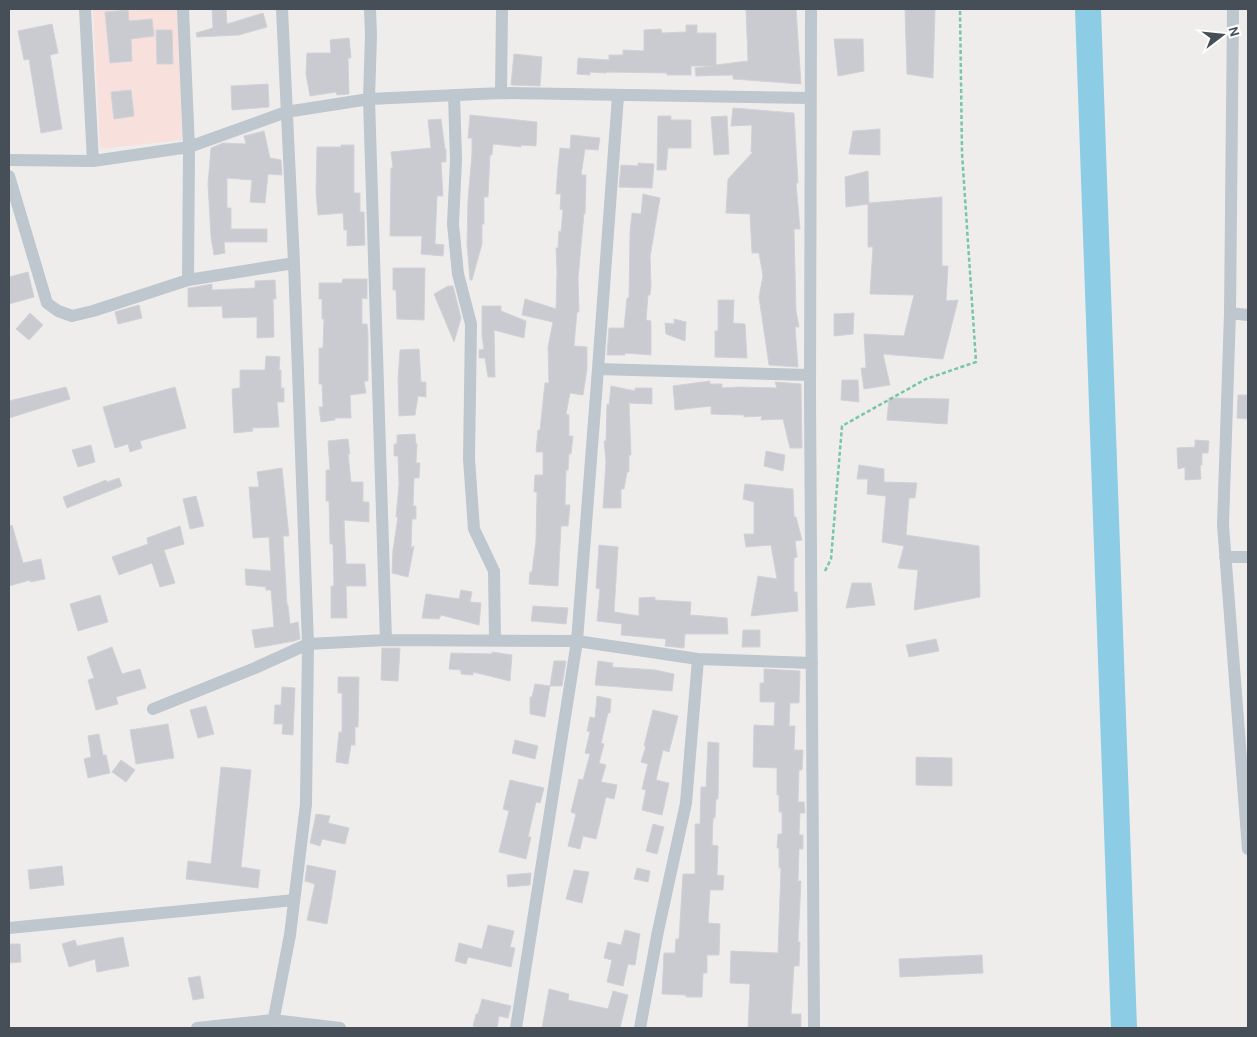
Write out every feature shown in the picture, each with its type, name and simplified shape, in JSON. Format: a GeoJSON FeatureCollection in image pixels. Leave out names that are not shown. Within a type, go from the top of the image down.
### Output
{"type":"FeatureCollection","features":[{"type":"Feature","properties":{"kind":"street"},"geometry":{"type":"LineString","coordinates":[[85,9],[94,161]]}},
{"type":"Feature","properties":{"kind":"street"},"geometry":{"type":"LineString","coordinates":[[183,9],[188,147],[188,280]]}},
{"type":"Feature","properties":{"kind":"street"},"geometry":{"type":"LineString","coordinates":[[272,1024],[290,935],[306,804],[308,644],[294,263],[282,9]]}},
{"type":"Feature","properties":{"kind":"street"},"geometry":{"type":"LineString","coordinates":[[370,9],[369,99],[386,640]]}},
{"type":"Feature","properties":{"kind":"street"},"geometry":{"type":"LineString","coordinates":[[501,93],[502,9]]}},
{"type":"Feature","properties":{"kind":"street"},"geometry":{"type":"LineString","coordinates":[[810,9],[814,1028]]}},
{"type":"Feature","properties":{"kind":"street"},"geometry":{"type":"LineString","coordinates":[[1234,9],[1230,313],[1222,525],[1245,775],[1248,849]]}},
{"type":"Feature","properties":{"kind":"street"},"geometry":{"type":"LineString","coordinates":[[9,160],[94,161],[188,147],[286,112],[369,99],[501,93],[810,98]]}},
{"type":"Feature","properties":{"kind":"street"},"geometry":{"type":"LineString","coordinates":[[454,95],[456,160],[453,224],[458,274],[471,324],[469,459],[474,529],[494,571],[495,640]]}},
{"type":"Feature","properties":{"kind":"street"},"geometry":{"type":"LineString","coordinates":[[516,1028],[577,641],[618,96]]}},
{"type":"Feature","properties":{"kind":"street"},"geometry":{"type":"LineString","coordinates":[[9,176],[47,303],[58,311],[72,316],[188,280],[294,263]]}},
{"type":"Feature","properties":{"kind":"street"},"geometry":{"type":"LineString","coordinates":[[1230,313],[1248,315]]}},
{"type":"Feature","properties":{"kind":"street"},"geometry":{"type":"LineString","coordinates":[[598,369],[810,375]]}},
{"type":"Feature","properties":{"kind":"street"},"geometry":{"type":"LineString","coordinates":[[1225,557],[1248,556]]}},
{"type":"Feature","properties":{"kind":"street"},"geometry":{"type":"LineString","coordinates":[[153,709],[255,668],[308,644],[386,640],[577,641],[698,659],[812,663]]}},
{"type":"Feature","properties":{"kind":"street"},"geometry":{"type":"LineString","coordinates":[[640,1028],[658,931],[686,803],[698,659]]}},
{"type":"Feature","properties":{"kind":"street"},"geometry":{"type":"LineString","coordinates":[[9,928],[294,900]]}},
{"type":"Feature","properties":{"kind":"street"},"geometry":{"type":"LineString","coordinates":[[197,1028],[272,1024],[340,1028]]}},
{"type":"Feature","properties":{"kind":"path"},"geometry":{"type":"LineString","coordinates":[[823,575],[831,559],[842,426],[926,379],[976,362],[962,153],[960,9]]}},
{"type":"Feature","properties":{"kind":"shaded area"},"geometry":{"type":"Polygon","coordinates":[[[93,9],[178,9],[182,140],[100,149],[93,9]]]}},
{"type":"Feature","properties":{"kind":"building"},"geometry":{"type":"Polygon","coordinates":[[[212,9],[226,9],[227,24],[263,13],[267,27],[239,35],[197,37],[196,33],[213,28],[212,9]]]}},
{"type":"Feature","properties":{"kind":"building"},"geometry":{"type":"Polygon","coordinates":[[[746,9],[796,9],[801,84],[733,79],[733,75],[696,76],[695,68],[713,66],[691,66],[691,75],[606,72],[590,72],[590,75],[577,74],[578,58],[609,60],[609,55],[623,55],[623,50],[644,51],[644,30],[661,29],[662,33],[686,32],[686,25],[697,25],[697,33],[716,33],[716,65],[748,61],[746,9]]]}},
{"type":"Feature","properties":{"kind":"building"},"geometry":{"type":"Polygon","coordinates":[[[905,9],[935,9],[933,78],[907,74],[905,9]]]}},
{"type":"Feature","properties":{"kind":"building"},"geometry":{"type":"Polygon","coordinates":[[[128,10],[129,21],[152,19],[154,36],[131,39],[132,61],[110,63],[105,12],[128,10]]]}},
{"type":"Feature","properties":{"kind":"building"},"geometry":{"type":"Polygon","coordinates":[[[52,24],[58,53],[50,55],[62,129],[41,133],[29,59],[24,60],[18,31],[52,24]]]}},
{"type":"Feature","properties":{"kind":"building"},"geometry":{"type":"Polygon","coordinates":[[[156,30],[172,30],[173,64],[157,64],[156,30]]]}},
{"type":"Feature","properties":{"kind":"building"},"geometry":{"type":"Polygon","coordinates":[[[349,38],[351,58],[348,58],[349,94],[337,95],[336,92],[310,96],[306,74],[307,53],[331,53],[330,40],[349,38]]]}},
{"type":"Feature","properties":{"kind":"building"},"geometry":{"type":"Polygon","coordinates":[[[834,39],[863,39],[864,71],[838,76],[834,39]]]}},
{"type":"Feature","properties":{"kind":"building"},"geometry":{"type":"Polygon","coordinates":[[[514,54],[542,57],[540,86],[511,85],[514,54]]]}},
{"type":"Feature","properties":{"kind":"building"},"geometry":{"type":"Polygon","coordinates":[[[268,84],[269,107],[232,110],[231,86],[268,84]]]}},
{"type":"Feature","properties":{"kind":"building"},"geometry":{"type":"Polygon","coordinates":[[[131,90],[134,116],[114,119],[111,92],[131,90]]]}},
{"type":"Feature","properties":{"kind":"building"},"geometry":{"type":"Polygon","coordinates":[[[733,108],[794,113],[798,183],[796,183],[800,229],[794,229],[796,311],[799,327],[795,327],[798,367],[769,365],[759,297],[763,276],[759,253],[752,253],[750,214],[726,213],[728,179],[753,152],[751,152],[752,125],[731,126],[733,108]]]}},
{"type":"Feature","properties":{"kind":"building"},"geometry":{"type":"Polygon","coordinates":[[[470,115],[537,122],[536,146],[521,145],[521,147],[493,144],[492,155],[490,155],[488,197],[484,197],[482,244],[472,280],[470,280],[467,244],[472,154],[472,138],[468,138],[470,115]]]}},
{"type":"Feature","properties":{"kind":"building"},"geometry":{"type":"Polygon","coordinates":[[[658,116],[671,116],[671,120],[691,120],[691,148],[668,148],[666,170],[657,170],[658,116]]]}},
{"type":"Feature","properties":{"kind":"building"},"geometry":{"type":"Polygon","coordinates":[[[727,116],[729,154],[714,155],[711,117],[727,116]]]}},
{"type":"Feature","properties":{"kind":"building"},"geometry":{"type":"Polygon","coordinates":[[[441,119],[446,149],[446,162],[441,162],[443,196],[437,196],[435,244],[444,245],[443,256],[421,254],[422,236],[390,236],[391,168],[393,168],[391,152],[431,148],[428,120],[441,119]]]}},
{"type":"Feature","properties":{"kind":"building"},"geometry":{"type":"Polygon","coordinates":[[[880,129],[880,155],[849,154],[853,131],[880,129]]]}},
{"type":"Feature","properties":{"kind":"building"},"geometry":{"type":"Polygon","coordinates":[[[264,131],[270,158],[281,160],[282,175],[268,174],[265,203],[250,202],[252,180],[227,178],[227,208],[231,208],[231,229],[267,229],[267,242],[224,242],[225,253],[214,255],[208,184],[211,148],[223,143],[246,144],[244,136],[264,131]]]}},
{"type":"Feature","properties":{"kind":"building"},"geometry":{"type":"Polygon","coordinates":[[[571,135],[600,138],[598,150],[585,149],[581,175],[586,175],[585,214],[578,279],[579,312],[577,312],[574,346],[587,347],[587,369],[583,395],[570,393],[566,414],[569,415],[569,436],[573,436],[568,470],[566,470],[565,505],[570,505],[568,526],[561,526],[558,586],[529,584],[536,541],[537,492],[534,492],[535,475],[543,475],[543,452],[536,452],[538,430],[540,430],[545,383],[549,383],[548,347],[553,322],[522,315],[525,299],[556,309],[556,248],[558,248],[559,231],[561,232],[563,210],[560,209],[561,194],[556,194],[558,167],[560,148],[570,149],[571,135]]]}},
{"type":"Feature","properties":{"kind":"building"},"geometry":{"type":"Polygon","coordinates":[[[341,145],[354,145],[354,193],[360,193],[360,212],[364,212],[365,245],[347,246],[347,230],[344,230],[343,213],[318,215],[316,192],[317,147],[341,147],[341,145]]]}},
{"type":"Feature","properties":{"kind":"building"},"geometry":{"type":"Polygon","coordinates":[[[638,163],[654,164],[652,188],[619,187],[621,165],[638,166],[638,163]]]}},
{"type":"Feature","properties":{"kind":"building"},"geometry":{"type":"Polygon","coordinates":[[[868,171],[869,203],[942,197],[942,266],[948,266],[946,301],[958,300],[943,359],[883,354],[890,385],[864,389],[861,368],[866,368],[864,334],[904,336],[914,295],[870,294],[873,247],[868,247],[868,204],[846,207],[845,177],[868,171]]]}},
{"type":"Feature","properties":{"kind":"building"},"geometry":{"type":"Polygon","coordinates":[[[643,194],[660,198],[650,257],[651,285],[650,295],[648,295],[646,320],[651,321],[651,355],[625,353],[625,355],[607,355],[609,328],[624,328],[627,298],[629,298],[632,213],[641,214],[643,194]]]}},
{"type":"Feature","properties":{"kind":"building"},"geometry":{"type":"Polygon","coordinates":[[[393,268],[425,268],[424,320],[397,319],[396,290],[393,290],[393,268]]]}},
{"type":"Feature","properties":{"kind":"building"},"geometry":{"type":"Polygon","coordinates":[[[28,272],[34,297],[9,304],[9,277],[28,272]]]}},
{"type":"Feature","properties":{"kind":"building"},"geometry":{"type":"Polygon","coordinates":[[[343,279],[367,279],[367,299],[362,298],[362,324],[367,324],[368,381],[364,381],[366,393],[350,395],[351,418],[335,418],[335,420],[321,422],[319,407],[323,407],[322,384],[319,384],[319,348],[323,348],[324,319],[322,319],[322,299],[319,299],[319,283],[342,283],[343,279]]]}},
{"type":"Feature","properties":{"kind":"building"},"geometry":{"type":"Polygon","coordinates":[[[275,280],[276,299],[273,299],[274,337],[257,338],[257,317],[223,318],[222,306],[188,307],[188,288],[212,284],[212,290],[255,288],[255,281],[275,280]]]}},
{"type":"Feature","properties":{"kind":"building"},"geometry":{"type":"Polygon","coordinates":[[[448,286],[453,286],[461,318],[454,342],[434,294],[448,286]]]}},
{"type":"Feature","properties":{"kind":"building"},"geometry":{"type":"Polygon","coordinates":[[[718,300],[734,300],[733,323],[745,324],[747,358],[715,357],[715,331],[718,331],[718,300]]]}},
{"type":"Feature","properties":{"kind":"building"},"geometry":{"type":"Polygon","coordinates":[[[139,305],[142,318],[118,324],[115,312],[139,305]]]}},
{"type":"Feature","properties":{"kind":"building"},"geometry":{"type":"Polygon","coordinates":[[[482,306],[501,306],[501,311],[526,321],[524,338],[494,330],[495,377],[488,377],[485,358],[479,358],[479,350],[484,349],[482,306]]]}},
{"type":"Feature","properties":{"kind":"building"},"geometry":{"type":"Polygon","coordinates":[[[30,313],[43,325],[29,340],[16,329],[30,313]]]}},
{"type":"Feature","properties":{"kind":"building"},"geometry":{"type":"Polygon","coordinates":[[[854,313],[853,334],[834,336],[834,314],[854,313]]]}},
{"type":"Feature","properties":{"kind":"building"},"geometry":{"type":"Polygon","coordinates":[[[674,319],[686,322],[685,341],[666,334],[665,323],[674,324],[674,319]]]}},
{"type":"Feature","properties":{"kind":"building"},"geometry":{"type":"Polygon","coordinates":[[[419,349],[421,382],[426,382],[426,397],[418,396],[415,415],[399,416],[398,380],[400,350],[419,349]]]}},
{"type":"Feature","properties":{"kind":"building"},"geometry":{"type":"Polygon","coordinates":[[[266,356],[280,357],[279,370],[281,370],[281,388],[284,388],[284,402],[277,402],[279,427],[252,428],[253,431],[234,433],[232,389],[240,388],[240,370],[265,370],[266,356]]]}},
{"type":"Feature","properties":{"kind":"building"},"geometry":{"type":"Polygon","coordinates":[[[842,380],[858,380],[859,402],[841,400],[842,380]]]}},
{"type":"Feature","properties":{"kind":"building"},"geometry":{"type":"Polygon","coordinates":[[[710,381],[710,384],[722,384],[722,388],[777,388],[775,382],[801,384],[802,448],[790,448],[783,419],[761,420],[762,416],[744,417],[744,415],[711,414],[711,406],[675,410],[673,386],[710,381]]]}},
{"type":"Feature","properties":{"kind":"building"},"geometry":{"type":"Polygon","coordinates":[[[611,386],[635,391],[635,388],[652,388],[652,404],[629,403],[631,455],[629,455],[629,472],[627,472],[624,489],[621,489],[621,508],[603,508],[606,461],[604,441],[606,441],[607,404],[609,405],[611,386]]]}},
{"type":"Feature","properties":{"kind":"building"},"geometry":{"type":"Polygon","coordinates":[[[66,387],[70,399],[9,418],[9,401],[66,387]]]}},
{"type":"Feature","properties":{"kind":"building"},"geometry":{"type":"Polygon","coordinates":[[[175,387],[186,428],[140,441],[142,448],[130,452],[128,444],[115,448],[103,407],[175,387]]]}},
{"type":"Feature","properties":{"kind":"building"},"geometry":{"type":"Polygon","coordinates":[[[1238,395],[1248,395],[1248,419],[1237,418],[1238,395]]]}},
{"type":"Feature","properties":{"kind":"building"},"geometry":{"type":"Polygon","coordinates":[[[889,398],[949,399],[947,424],[887,420],[889,398]]]}},
{"type":"Feature","properties":{"kind":"building"},"geometry":{"type":"Polygon","coordinates":[[[415,434],[417,444],[416,463],[420,463],[419,478],[414,478],[413,506],[416,506],[416,519],[412,519],[411,548],[414,546],[408,577],[392,573],[398,517],[396,517],[399,484],[398,456],[394,456],[394,444],[397,444],[397,435],[415,434]]]}},
{"type":"Feature","properties":{"kind":"building"},"geometry":{"type":"Polygon","coordinates":[[[348,439],[351,482],[363,482],[363,502],[369,502],[369,522],[344,520],[346,564],[365,564],[366,586],[346,586],[347,618],[331,618],[331,586],[334,586],[333,544],[330,544],[329,501],[326,501],[326,470],[330,470],[328,441],[348,439]]]}},
{"type":"Feature","properties":{"kind":"building"},"geometry":{"type":"Polygon","coordinates":[[[1195,440],[1209,441],[1208,453],[1202,453],[1202,465],[1200,465],[1201,479],[1185,480],[1185,467],[1178,469],[1177,448],[1195,447],[1195,440]]]}},
{"type":"Feature","properties":{"kind":"building"},"geometry":{"type":"Polygon","coordinates":[[[91,445],[95,462],[78,467],[72,450],[91,445]]]}},
{"type":"Feature","properties":{"kind":"building"},"geometry":{"type":"Polygon","coordinates":[[[766,451],[785,455],[783,471],[764,466],[766,451]]]}},
{"type":"Feature","properties":{"kind":"building"},"geometry":{"type":"Polygon","coordinates":[[[859,465],[884,469],[884,482],[917,483],[915,498],[909,498],[906,535],[979,546],[980,597],[914,610],[918,570],[898,568],[904,546],[882,542],[886,496],[867,494],[868,479],[857,479],[859,465]]]}},
{"type":"Feature","properties":{"kind":"building"},"geometry":{"type":"Polygon","coordinates":[[[282,468],[289,536],[283,536],[287,605],[290,624],[298,622],[300,639],[255,648],[252,630],[274,627],[271,590],[266,590],[266,587],[246,585],[245,569],[271,571],[269,537],[253,538],[249,487],[259,487],[257,472],[282,468]]]}},
{"type":"Feature","properties":{"kind":"building"},"geometry":{"type":"Polygon","coordinates":[[[119,478],[122,486],[67,508],[63,497],[106,480],[107,482],[119,478]]]}},
{"type":"Feature","properties":{"kind":"building"},"geometry":{"type":"Polygon","coordinates":[[[745,484],[793,489],[794,517],[796,517],[802,540],[795,541],[797,557],[794,558],[794,592],[797,592],[798,611],[751,616],[758,576],[777,579],[771,545],[746,547],[744,534],[754,534],[754,502],[743,499],[745,484]]]}},
{"type":"Feature","properties":{"kind":"building"},"geometry":{"type":"Polygon","coordinates":[[[196,496],[204,526],[190,529],[183,499],[196,496]]]}},
{"type":"Feature","properties":{"kind":"building"},"geometry":{"type":"Polygon","coordinates":[[[12,525],[23,563],[41,559],[45,579],[30,582],[30,580],[9,586],[9,526],[12,525]]]}},
{"type":"Feature","properties":{"kind":"building"},"geometry":{"type":"Polygon","coordinates":[[[180,526],[184,544],[164,550],[175,583],[160,587],[152,563],[119,575],[112,557],[148,544],[147,538],[180,526]]]}},
{"type":"Feature","properties":{"kind":"building"},"geometry":{"type":"Polygon","coordinates":[[[599,545],[618,547],[614,612],[639,616],[639,598],[655,597],[655,600],[691,602],[690,615],[727,618],[728,634],[685,634],[684,648],[665,646],[666,639],[621,635],[622,624],[597,621],[600,589],[596,588],[599,545]]]}},
{"type":"Feature","properties":{"kind":"building"},"geometry":{"type":"Polygon","coordinates":[[[852,583],[871,583],[875,605],[846,608],[852,583]]]}},
{"type":"Feature","properties":{"kind":"building"},"geometry":{"type":"Polygon","coordinates":[[[461,590],[472,592],[470,602],[481,603],[479,625],[441,615],[439,619],[422,618],[426,594],[459,599],[461,590]]]}},
{"type":"Feature","properties":{"kind":"building"},"geometry":{"type":"Polygon","coordinates":[[[100,595],[108,622],[78,631],[70,604],[100,595]]]}},
{"type":"Feature","properties":{"kind":"building"},"geometry":{"type":"Polygon","coordinates":[[[533,606],[568,608],[566,624],[531,621],[533,606]]]}},
{"type":"Feature","properties":{"kind":"building"},"geometry":{"type":"Polygon","coordinates":[[[743,630],[760,630],[760,647],[742,647],[743,630]]]}},
{"type":"Feature","properties":{"kind":"building"},"geometry":{"type":"Polygon","coordinates":[[[936,639],[939,651],[909,657],[906,645],[936,639]]]}},
{"type":"Feature","properties":{"kind":"building"},"geometry":{"type":"Polygon","coordinates":[[[112,647],[122,674],[140,669],[146,688],[116,697],[118,704],[96,710],[88,680],[94,678],[87,657],[112,647]]]}},
{"type":"Feature","properties":{"kind":"building"},"geometry":{"type":"Polygon","coordinates":[[[382,648],[400,648],[398,681],[381,680],[382,648]]]}},
{"type":"Feature","properties":{"kind":"building"},"geometry":{"type":"Polygon","coordinates":[[[492,652],[512,655],[510,681],[473,672],[473,675],[461,674],[461,670],[449,669],[451,653],[492,654],[492,652]]]}},
{"type":"Feature","properties":{"kind":"building"},"geometry":{"type":"Polygon","coordinates":[[[554,661],[566,661],[562,686],[550,686],[554,661]]]}},
{"type":"Feature","properties":{"kind":"building"},"geometry":{"type":"Polygon","coordinates":[[[598,661],[613,663],[612,667],[655,670],[674,674],[672,691],[595,685],[598,661]]]}},
{"type":"Feature","properties":{"kind":"building"},"geometry":{"type":"Polygon","coordinates":[[[764,669],[800,671],[799,703],[790,703],[789,726],[795,726],[794,750],[803,750],[802,770],[799,770],[798,802],[804,802],[805,813],[800,813],[799,835],[803,835],[803,849],[799,849],[798,881],[801,881],[798,942],[800,942],[799,966],[794,966],[791,1014],[801,1014],[801,1028],[748,1028],[750,984],[730,983],[731,951],[778,953],[781,868],[779,868],[779,848],[777,848],[778,834],[782,834],[782,812],[779,812],[779,795],[777,795],[777,768],[753,767],[754,725],[774,726],[775,702],[760,702],[760,683],[764,683],[764,669]]]}},
{"type":"Feature","properties":{"kind":"building"},"geometry":{"type":"Polygon","coordinates":[[[338,677],[359,677],[358,727],[355,727],[355,745],[351,745],[348,764],[336,762],[339,732],[342,732],[342,693],[338,693],[338,677]]]}},
{"type":"Feature","properties":{"kind":"building"},"geometry":{"type":"Polygon","coordinates":[[[535,684],[550,686],[545,717],[530,714],[530,697],[532,697],[535,684]]]}},
{"type":"Feature","properties":{"kind":"building"},"geometry":{"type":"Polygon","coordinates":[[[282,687],[295,688],[293,735],[282,734],[283,724],[274,724],[275,705],[281,705],[282,687]]]}},
{"type":"Feature","properties":{"kind":"building"},"geometry":{"type":"Polygon","coordinates":[[[597,696],[611,699],[610,713],[608,713],[601,743],[604,744],[599,763],[606,765],[601,782],[617,785],[614,799],[606,797],[596,839],[583,836],[580,849],[568,846],[576,814],[571,812],[579,779],[583,780],[590,754],[585,753],[590,732],[587,731],[590,717],[595,718],[597,696]]]}},
{"type":"Feature","properties":{"kind":"building"},"geometry":{"type":"Polygon","coordinates":[[[206,706],[214,734],[198,738],[190,710],[206,706]]]}},
{"type":"Feature","properties":{"kind":"building"},"geometry":{"type":"Polygon","coordinates":[[[653,710],[678,716],[669,752],[663,750],[656,780],[669,783],[662,815],[642,810],[646,790],[642,789],[648,764],[641,762],[653,710]]]}},
{"type":"Feature","properties":{"kind":"building"},"geometry":{"type":"Polygon","coordinates":[[[168,724],[174,758],[136,764],[130,730],[168,724]]]}},
{"type":"Feature","properties":{"kind":"building"},"geometry":{"type":"Polygon","coordinates":[[[99,734],[103,755],[106,755],[110,773],[88,778],[84,759],[91,757],[88,736],[99,734]]]}},
{"type":"Feature","properties":{"kind":"building"},"geometry":{"type":"Polygon","coordinates":[[[515,740],[538,746],[535,759],[512,753],[515,740]]]}},
{"type":"Feature","properties":{"kind":"building"},"geometry":{"type":"Polygon","coordinates":[[[708,742],[719,743],[718,799],[716,799],[715,818],[713,818],[712,845],[718,846],[717,875],[724,876],[723,890],[710,890],[708,923],[720,924],[719,955],[707,955],[707,973],[703,973],[702,997],[662,994],[664,953],[675,953],[676,939],[679,939],[683,874],[695,874],[695,824],[700,824],[701,787],[706,787],[708,742]]]}},
{"type":"Feature","properties":{"kind":"building"},"geometry":{"type":"Polygon","coordinates":[[[916,757],[952,758],[952,786],[916,785],[916,757]]]}},
{"type":"Feature","properties":{"kind":"building"},"geometry":{"type":"Polygon","coordinates":[[[121,760],[135,770],[126,782],[112,772],[121,760]]]}},
{"type":"Feature","properties":{"kind":"building"},"geometry":{"type":"Polygon","coordinates":[[[221,767],[251,770],[241,867],[260,870],[258,888],[186,879],[188,861],[211,864],[221,767]]]}},
{"type":"Feature","properties":{"kind":"building"},"geometry":{"type":"Polygon","coordinates":[[[510,780],[544,788],[540,803],[536,802],[528,837],[531,837],[526,859],[499,852],[509,811],[503,809],[510,780]]]}},
{"type":"Feature","properties":{"kind":"building"},"geometry":{"type":"Polygon","coordinates":[[[316,814],[330,816],[328,823],[349,828],[345,844],[322,839],[320,846],[310,843],[316,814]]]}},
{"type":"Feature","properties":{"kind":"building"},"geometry":{"type":"Polygon","coordinates":[[[653,824],[664,827],[657,854],[646,851],[653,824]]]}},
{"type":"Feature","properties":{"kind":"building"},"geometry":{"type":"Polygon","coordinates":[[[307,865],[336,871],[327,924],[307,920],[315,884],[305,881],[307,865]]]}},
{"type":"Feature","properties":{"kind":"building"},"geometry":{"type":"Polygon","coordinates":[[[62,866],[64,885],[30,889],[28,870],[62,866]]]}},
{"type":"Feature","properties":{"kind":"building"},"geometry":{"type":"Polygon","coordinates":[[[637,868],[650,871],[648,882],[634,879],[637,868]]]}},
{"type":"Feature","properties":{"kind":"building"},"geometry":{"type":"Polygon","coordinates":[[[574,870],[589,872],[582,903],[566,899],[574,870]]]}},
{"type":"Feature","properties":{"kind":"building"},"geometry":{"type":"Polygon","coordinates":[[[531,873],[530,885],[508,887],[507,875],[531,873]]]}},
{"type":"Feature","properties":{"kind":"building"},"geometry":{"type":"Polygon","coordinates":[[[488,925],[514,931],[510,947],[515,948],[511,967],[468,957],[466,964],[455,961],[459,943],[482,949],[488,925]]]}},
{"type":"Feature","properties":{"kind":"building"},"geometry":{"type":"Polygon","coordinates":[[[625,930],[640,934],[635,965],[628,964],[623,986],[607,982],[612,960],[604,958],[608,942],[621,945],[625,930]]]}},
{"type":"Feature","properties":{"kind":"building"},"geometry":{"type":"Polygon","coordinates":[[[123,937],[129,966],[97,972],[95,959],[69,967],[62,944],[75,940],[77,946],[123,937]]]}},
{"type":"Feature","properties":{"kind":"building"},"geometry":{"type":"Polygon","coordinates":[[[9,944],[20,944],[21,962],[9,963],[9,944]]]}},
{"type":"Feature","properties":{"kind":"building"},"geometry":{"type":"Polygon","coordinates":[[[982,955],[983,973],[900,977],[899,959],[982,955]]]}},
{"type":"Feature","properties":{"kind":"building"},"geometry":{"type":"Polygon","coordinates":[[[200,976],[204,998],[193,1000],[188,978],[200,976]]]}},
{"type":"Feature","properties":{"kind":"building"},"geometry":{"type":"Polygon","coordinates":[[[549,989],[569,994],[568,1000],[608,1009],[613,991],[628,995],[620,1028],[542,1028],[549,989]]]}},
{"type":"Feature","properties":{"kind":"building"},"geometry":{"type":"Polygon","coordinates":[[[482,999],[511,1006],[508,1018],[499,1016],[497,1028],[473,1026],[482,999]]]}},
{"type":"Feature","properties":{"kind":"waterway"},"geometry":{"type":"LineString","coordinates":[[1088,9],[1124,1028]]}}]}
